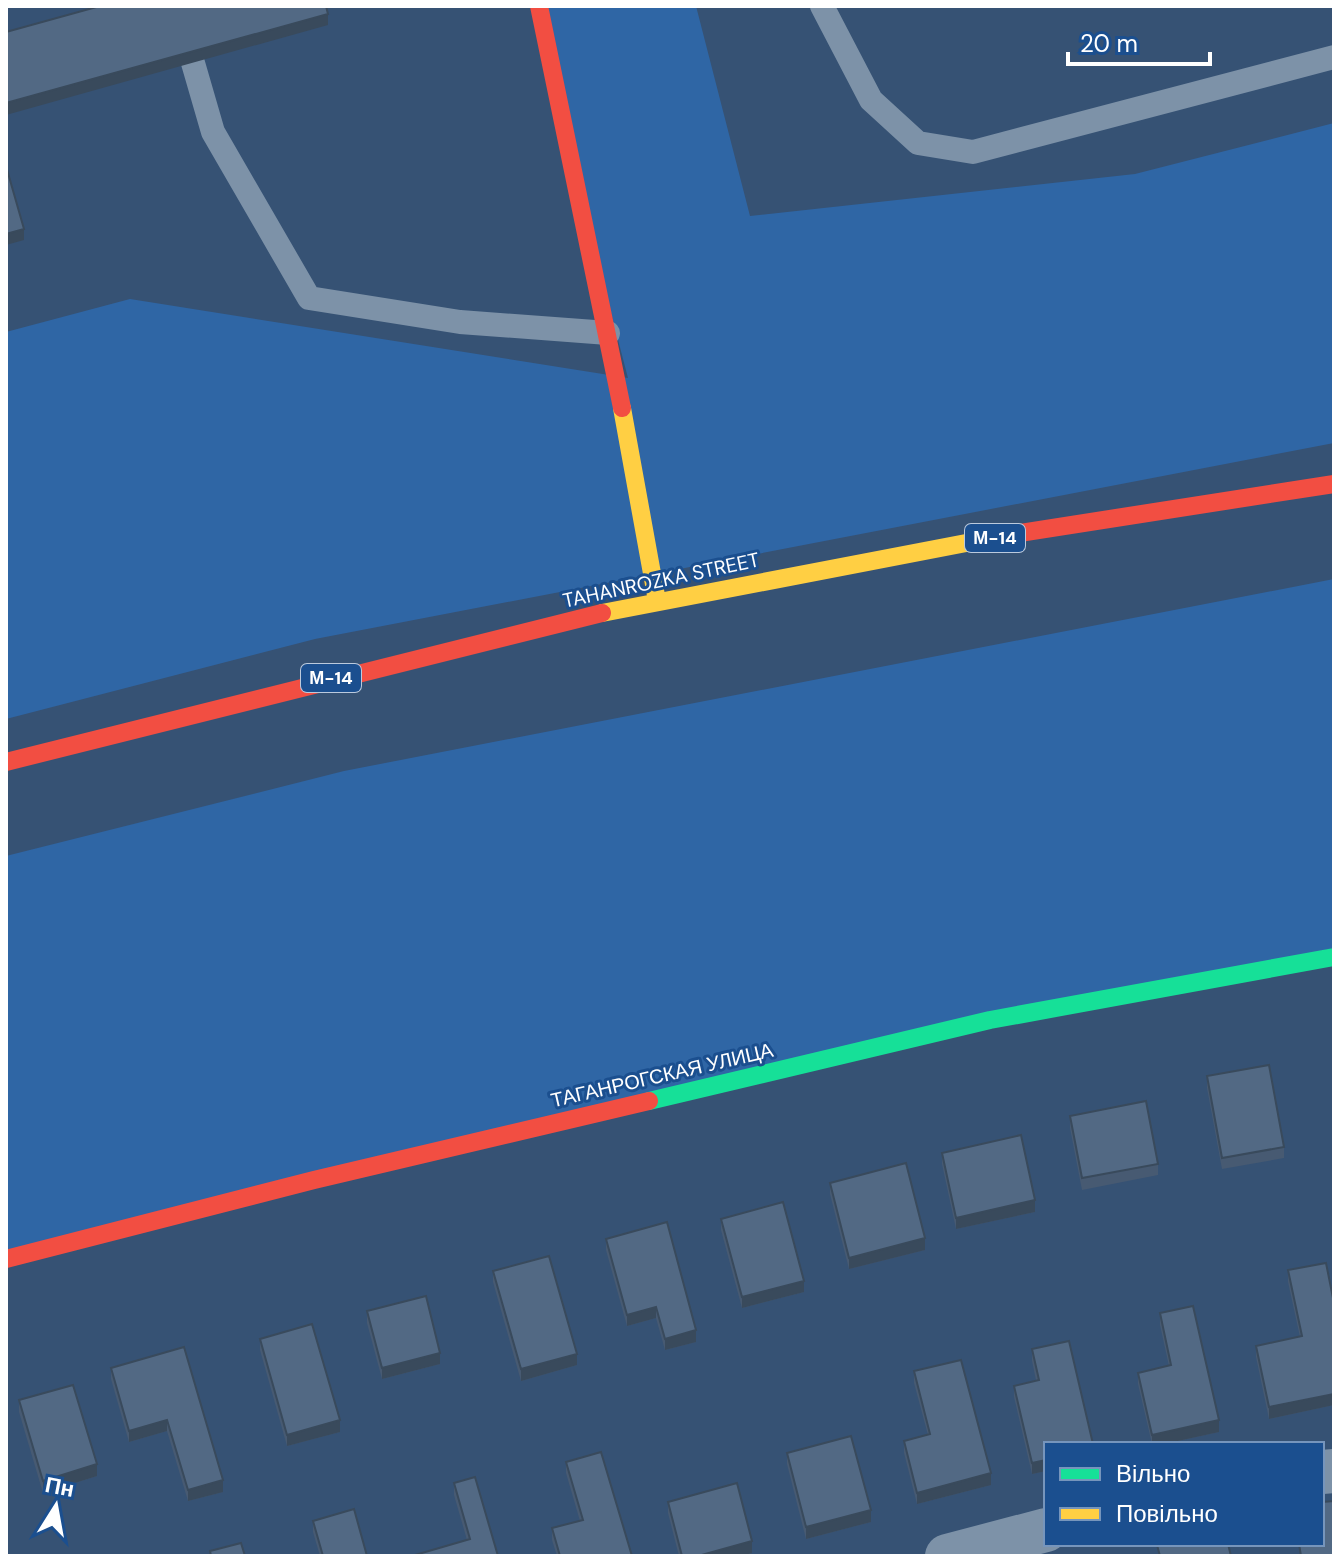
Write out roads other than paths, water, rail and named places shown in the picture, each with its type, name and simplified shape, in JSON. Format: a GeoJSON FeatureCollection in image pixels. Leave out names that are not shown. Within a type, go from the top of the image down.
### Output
{"type":"FeatureCollection","features":[{"type":"Feature","properties":{"kind":"main road"},"geometry":{"type":"LineString","coordinates":[[540,9],[608,333],[657,601]]}},
{"type":"Feature","properties":{"kind":"main road","name":"TAHANROZKA STREET"},"geometry":{"type":"LineString","coordinates":[[6,762],[406,658],[657,601],[1060,526],[1334,484]]}},
{"type":"Feature","properties":{"kind":"main road","name":"ТАГАНРОГСКАЯ УЛИЦА"},"geometry":{"type":"LineString","coordinates":[[6,1259],[314,1180],[990,1020],[1334,957]]}},
{"type":"Feature","properties":{"kind":"street"},"geometry":{"type":"LineString","coordinates":[[947,1556],[1044,1531]]}},
{"type":"Feature","properties":{"kind":"lane"},"geometry":{"type":"LineString","coordinates":[[540,9],[567,6]]}},
{"type":"Feature","properties":{"kind":"lane"},"geometry":{"type":"LineString","coordinates":[[822,6],[871,100],[918,143],[973,152],[1334,57]]}},
{"type":"Feature","properties":{"kind":"lane"},"geometry":{"type":"LineString","coordinates":[[193,63],[213,132],[309,298],[460,322],[608,333]]}}]}
